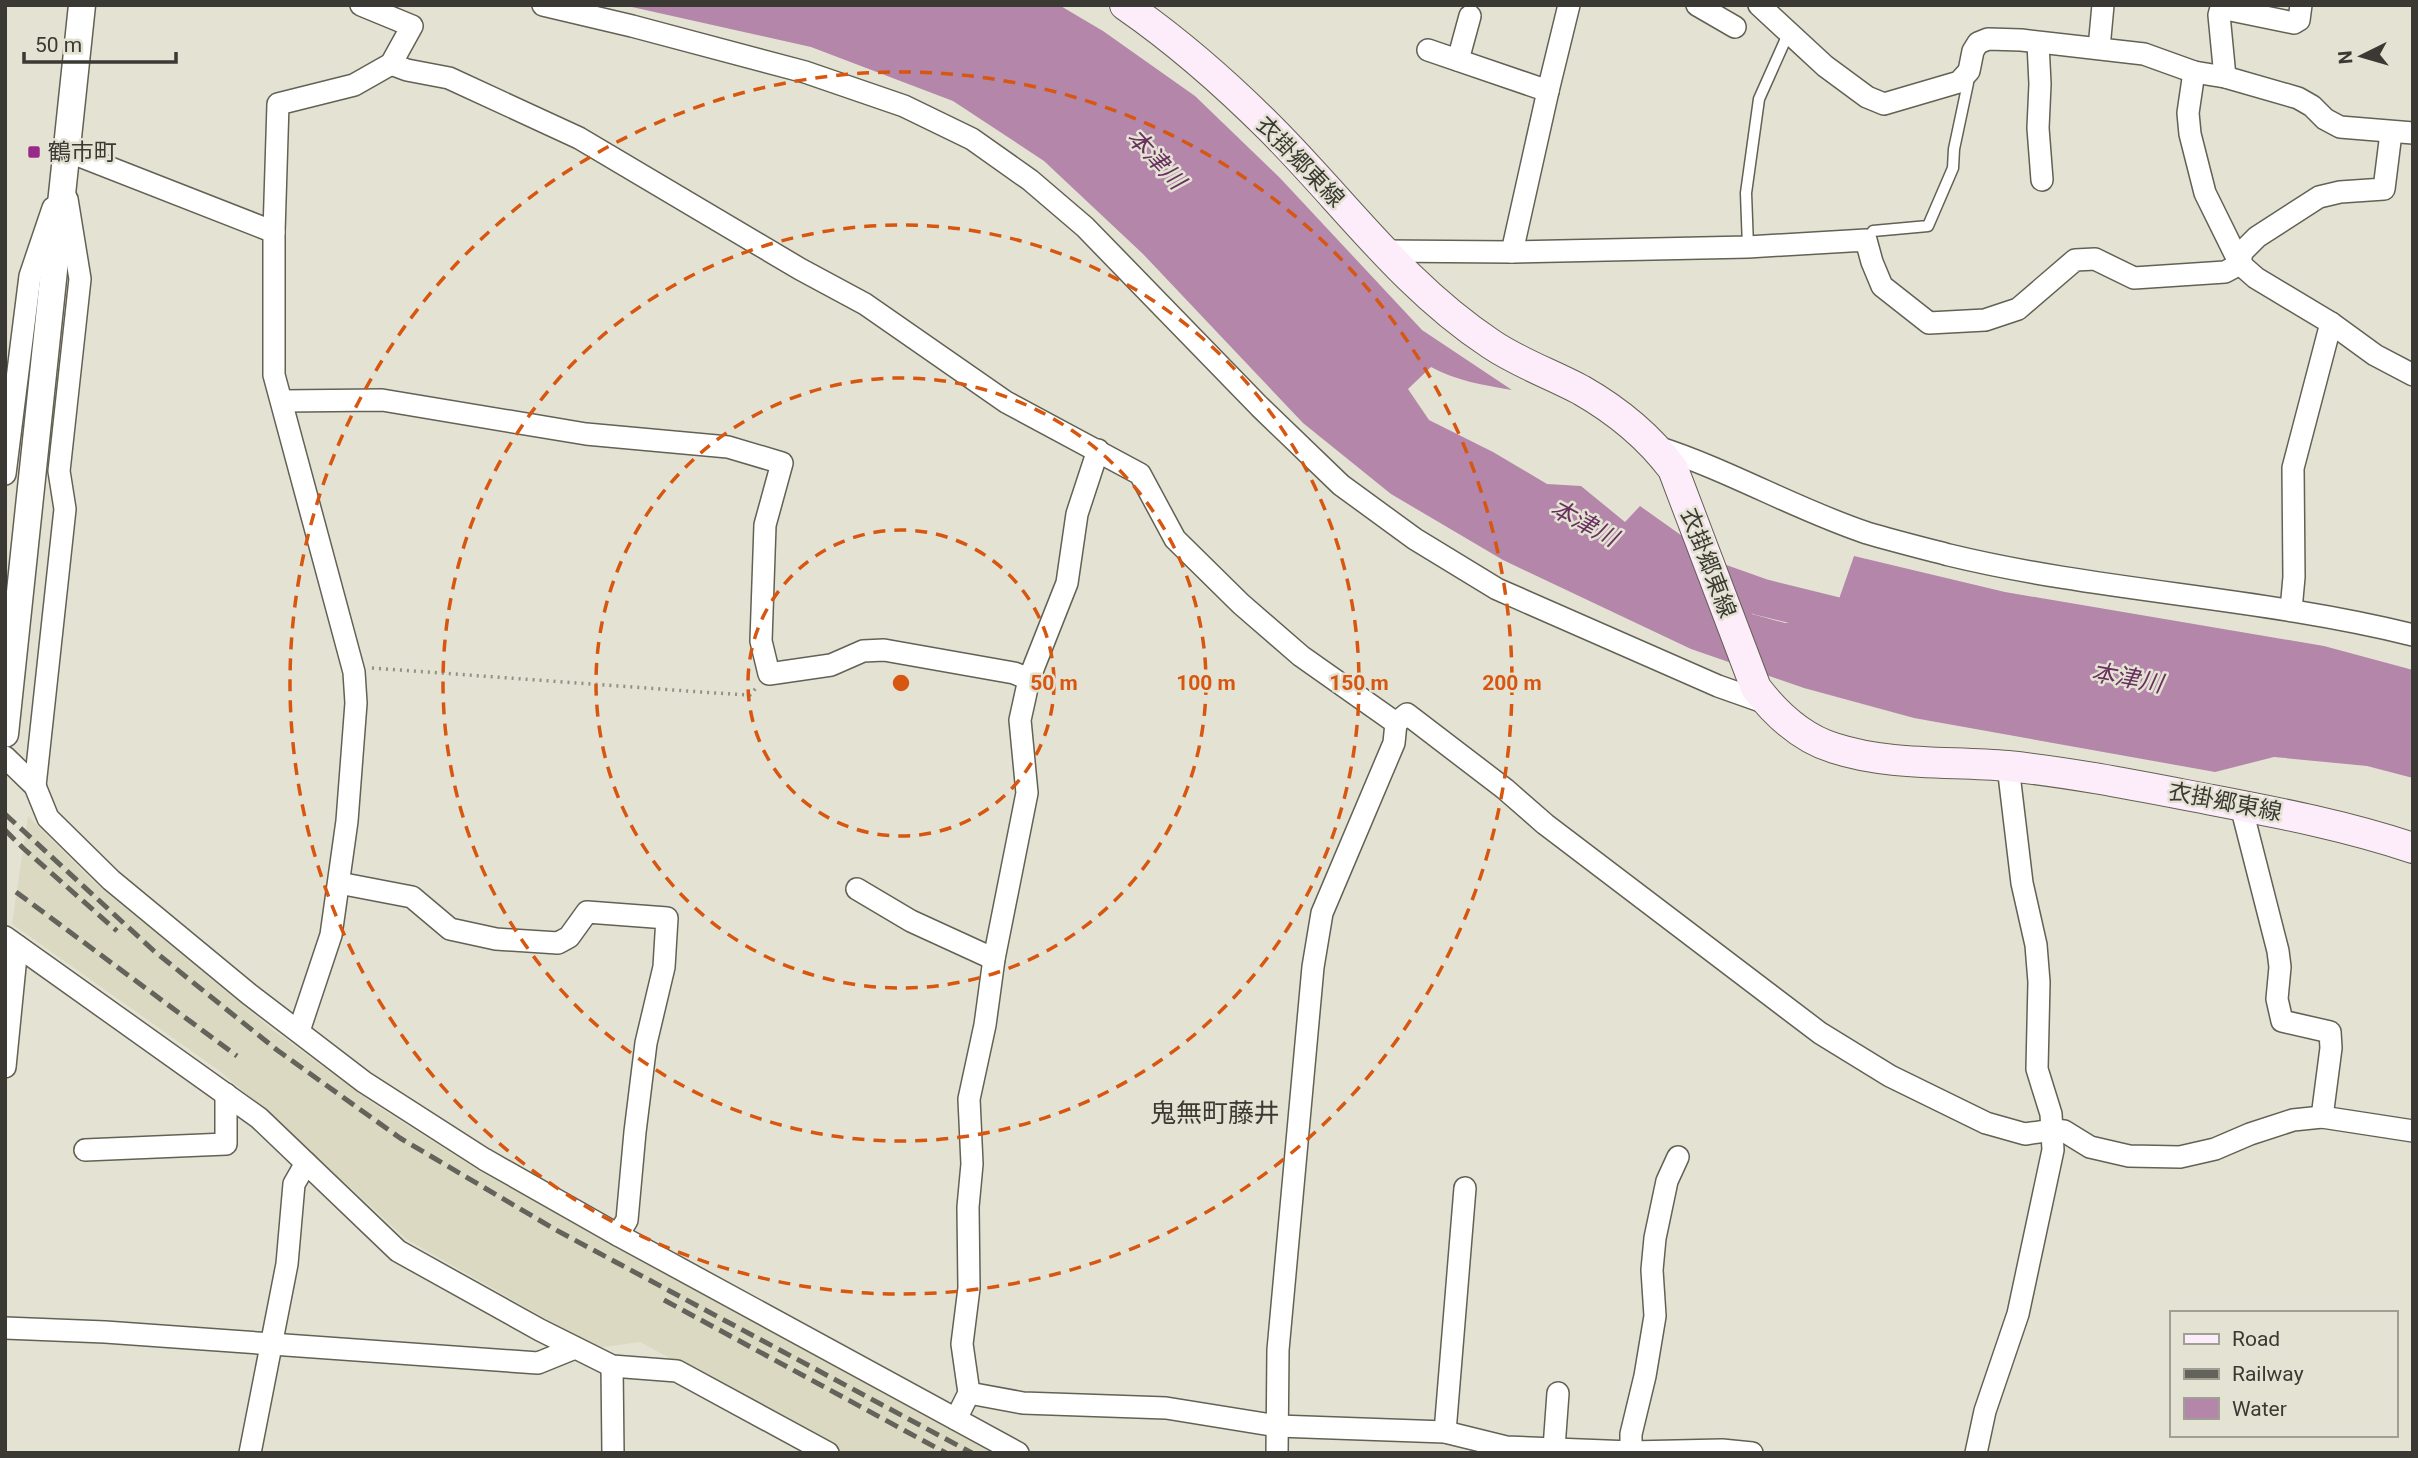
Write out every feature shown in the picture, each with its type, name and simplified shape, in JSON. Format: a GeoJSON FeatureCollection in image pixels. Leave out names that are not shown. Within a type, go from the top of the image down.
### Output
{"type":"FeatureCollection","features":[{"type":"Feature","properties":{"kind":"main road","name":"衣掛郷東線"},"geometry":{"type":"LineString","coordinates":[[1127,6],[1205,66],[1271,129],[1405,275],[1491,344],[1581,390],[1621,418],[1665,458],[1762,696],[1809,739],[1861,755],[2008,766],[2084,776],[2311,819],[2379,836],[2413,848]]}},
{"type":"Feature","properties":{"kind":"street"},"geometry":{"type":"LineString","coordinates":[[5,734],[50,328],[82,5]]}},
{"type":"Feature","properties":{"kind":"street"},"geometry":{"type":"LineString","coordinates":[[299,1031],[331,935],[347,821],[356,703],[354,672],[274,375],[274,232],[278,104],[354,85],[391,64],[412,26],[361,5]]}},
{"type":"Feature","properties":{"kind":"street"},"geometry":{"type":"LineString","coordinates":[[543,5],[805,72],[904,106],[972,139],[1030,180],[1085,227],[1260,407],[1341,485],[1415,539],[1497,589],[1706,681],[1762,696]]}},
{"type":"Feature","properties":{"kind":"street"},"geometry":{"type":"LineString","coordinates":[[1512,252],[1569,5]]}},
{"type":"Feature","properties":{"kind":"street"},"geometry":{"type":"LineString","coordinates":[[1697,5],[1735,27]]}},
{"type":"Feature","properties":{"kind":"street"},"geometry":{"type":"LineString","coordinates":[[1759,5],[1825,66],[1867,97],[1884,104],[1959,82],[1969,71],[1973,51],[1978,43],[1988,39],[2144,54],[2194,72],[2298,98],[2340,127],[2413,133]]}},
{"type":"Feature","properties":{"kind":"street"},"geometry":{"type":"LineString","coordinates":[[2099,48],[2102,5]]}},
{"type":"Feature","properties":{"kind":"street"},"geometry":{"type":"LineString","coordinates":[[2225,78],[2219,15],[2221,8],[2294,23],[2299,20],[2301,5]]}},
{"type":"Feature","properties":{"kind":"street"},"geometry":{"type":"LineString","coordinates":[[1458,60],[1470,16]]}},
{"type":"Feature","properties":{"kind":"street"},"geometry":{"type":"LineString","coordinates":[[2038,43],[2038,128],[2042,180]]}},
{"type":"Feature","properties":{"kind":"street"},"geometry":{"type":"LineString","coordinates":[[1428,50],[1548,91]]}},
{"type":"Feature","properties":{"kind":"street"},"geometry":{"type":"LineString","coordinates":[[391,64],[449,78],[579,138],[800,269],[865,304],[1006,402],[1140,474],[1175,539],[1241,604],[1301,656],[1395,723]]}},
{"type":"Feature","properties":{"kind":"street"},"geometry":{"type":"LineString","coordinates":[[2194,72],[2188,113],[2190,134],[2205,193],[2240,264],[2256,278],[2330,323],[2375,355],[2413,375]]}},
{"type":"Feature","properties":{"kind":"street"},"geometry":{"type":"LineString","coordinates":[[2240,264],[2242,252],[2258,237],[2319,197],[2340,191],[2384,189],[2391,133]]}},
{"type":"Feature","properties":{"kind":"street"},"geometry":{"type":"LineString","coordinates":[[66,164],[274,232]]}},
{"type":"Feature","properties":{"kind":"street"},"geometry":{"type":"LineString","coordinates":[[5,474],[30,276],[66,164]]}},
{"type":"Feature","properties":{"kind":"street"},"geometry":{"type":"LineString","coordinates":[[29,780],[65,509],[59,471],[80,279],[66,164]]}},
{"type":"Feature","properties":{"kind":"street"},"geometry":{"type":"LineString","coordinates":[[1381,251],[1512,252],[1748,247],[1866,240],[1882,286],[1929,323],[1985,320],[2018,309],[2075,260],[2095,259],[2134,278],[2225,272],[2240,264]]}},
{"type":"Feature","properties":{"kind":"street"},"geometry":{"type":"LineString","coordinates":[[2291,610],[2294,577],[2293,468],[2330,323]]}},
{"type":"Feature","properties":{"kind":"street"},"geometry":{"type":"LineString","coordinates":[[282,401],[382,400],[586,434],[728,447],[782,463],[765,525],[761,641],[769,674],[831,665],[863,651],[884,650],[1029,678]]}},
{"type":"Feature","properties":{"kind":"street"},"geometry":{"type":"LineString","coordinates":[[956,1419],[969,1393],[962,1344],[969,1288],[968,1208],[972,1164],[969,1099],[985,1026],[994,960],[1027,793],[1020,720],[1029,678],[1067,583],[1077,514],[1098,450]]}},
{"type":"Feature","properties":{"kind":"street"},"geometry":{"type":"LineString","coordinates":[[1665,458],[1704,462],[1806,509],[1867,533],[1950,555],[2042,573],[2291,610],[2413,635]]}},
{"type":"Feature","properties":{"kind":"street"},"geometry":{"type":"LineString","coordinates":[[1395,723],[1407,714],[1505,789],[1545,824],[1820,1033],[1890,1076],[1986,1124],[2025,1134],[2064,1131],[2090,1147],[2129,1156],[2180,1157],[2216,1149],[2293,1120],[2322,1117],[2413,1131]]}},
{"type":"Feature","properties":{"kind":"street"},"geometry":{"type":"LineString","coordinates":[[1277,1453],[1278,1350],[1315,953],[1322,913],[1394,743],[1395,723]]}},
{"type":"Feature","properties":{"kind":"street"},"geometry":{"type":"LineString","coordinates":[[5,757],[29,780],[48,818],[111,880],[249,994],[364,1082],[484,1160],[1018,1453]]}},
{"type":"Feature","properties":{"kind":"street"},"geometry":{"type":"LineString","coordinates":[[1976,1453],[1985,1411],[2018,1314],[2053,1150],[2050,1114],[2037,1069],[2039,982],[2036,945],[2022,883],[2008,766]]}},
{"type":"Feature","properties":{"kind":"street"},"geometry":{"type":"LineString","coordinates":[[2241,806],[2278,951],[2280,967],[2277,999],[2283,1021],[2330,1032],[2331,1048],[2322,1117]]}},
{"type":"Feature","properties":{"kind":"street"},"geometry":{"type":"LineString","coordinates":[[339,883],[412,897],[450,929],[496,939],[558,943],[569,937],[587,912],[667,918],[664,967],[646,1043],[627,1220],[618,1235]]}},
{"type":"Feature","properties":{"kind":"street"},"geometry":{"type":"LineString","coordinates":[[857,889],[911,921],[994,960]]}},
{"type":"Feature","properties":{"kind":"street"},"geometry":{"type":"LineString","coordinates":[[5,1067],[10,940]]}},
{"type":"Feature","properties":{"kind":"street"},"geometry":{"type":"LineString","coordinates":[[10,940],[259,1118],[398,1251],[612,1366],[677,1371],[828,1453]]}},
{"type":"Feature","properties":{"kind":"street"},"geometry":{"type":"LineString","coordinates":[[85,1150],[226,1144],[226,1094]]}},
{"type":"Feature","properties":{"kind":"street"},"geometry":{"type":"LineString","coordinates":[[1624,1452],[1645,1376],[1655,1316],[1652,1270],[1655,1238],[1667,1181],[1678,1157]]}},
{"type":"Feature","properties":{"kind":"street"},"geometry":{"type":"LineString","coordinates":[[250,1453],[287,1264],[295,1184],[306,1163]]}},
{"type":"Feature","properties":{"kind":"street"},"geometry":{"type":"LineString","coordinates":[[1445,1433],[1465,1188]]}},
{"type":"Feature","properties":{"kind":"street"},"geometry":{"type":"LineString","coordinates":[[5,1328],[105,1332],[538,1363],[575,1348]]}},
{"type":"Feature","properties":{"kind":"street"},"geometry":{"type":"LineString","coordinates":[[612,1366],[613,1453]]}},
{"type":"Feature","properties":{"kind":"street"},"geometry":{"type":"LineString","coordinates":[[969,1393],[1023,1404],[1166,1408],[1278,1426],[1445,1433],[1506,1447],[1624,1452],[1722,1450],[1752,1453]]}},
{"type":"Feature","properties":{"kind":"street"},"geometry":{"type":"LineString","coordinates":[[1554,1448],[1558,1393]]}},
{"type":"Feature","properties":{"kind":"lane"},"geometry":{"type":"LineString","coordinates":[[1748,247],[1746,193],[1759,99],[1788,34]]}},
{"type":"Feature","properties":{"kind":"lane"},"geometry":{"type":"LineString","coordinates":[[1866,240],[1873,231],[1928,226],[1953,168],[1954,149],[1968,83],[1965,77]]}},
{"type":"Feature","properties":{"kind":"path"},"geometry":{"type":"LineString","coordinates":[[354,672],[369,668],[750,695],[769,674]]}},
{"type":"Feature","properties":{"kind":"shaded area"},"geometry":{"type":"Polygon","coordinates":[[[28,816],[94,882],[273,1030],[374,1104],[481,1172],[994,1453],[844,1453],[640,1342],[597,1348],[406,1239],[221,1072],[12,924],[28,816]]]}},
{"type":"Feature","properties":{"kind":"water"},"geometry":{"type":"Polygon","coordinates":[[[623,5],[1059,5],[1103,31],[1195,96],[1280,178],[1422,330],[1512,390],[1460,379],[1431,367],[1408,389],[1429,420],[1493,452],[1547,484],[1581,486],[1625,522],[1640,506],[1744,580],[1752,614],[1785,623],[1825,620],[1839,599],[1854,556],[2005,592],[2324,646],[2413,670],[2413,778],[2367,766],[2274,757],[2215,772],[1914,718],[1804,688],[1691,649],[1503,560],[1391,494],[1303,423],[1143,254],[1044,161],[953,101],[811,47],[623,5]]]}},
{"type":"Feature","properties":{"kind":"waterway","name":"本津川"},"geometry":{"type":"LineString","coordinates":[[1702,576],[1761,597],[1878,626]]}},
{"type":"Feature","properties":{"kind":"railway"},"geometry":{"type":"LineString","coordinates":[[5,814],[154,951],[277,1050],[400,1138],[556,1230],[972,1453]]}},
{"type":"Feature","properties":{"kind":"railway"},"geometry":{"type":"LineString","coordinates":[[5,830],[117,931]]}},
{"type":"Feature","properties":{"kind":"railway"},"geometry":{"type":"LineString","coordinates":[[16,892],[237,1056]]}},
{"type":"Feature","properties":{"kind":"railway"},"geometry":{"type":"LineString","coordinates":[[664,1300],[946,1453]]}},
{"type":"Feature","properties":{"kind":"place","name":"鶴市町"},"geometry":{"type":"Point","coordinates":[34,152]}},
{"type":"Feature","properties":{"kind":"district","name":"鬼無町藤井"},"geometry":{"type":"Point","coordinates":[1215,1113]}}]}
